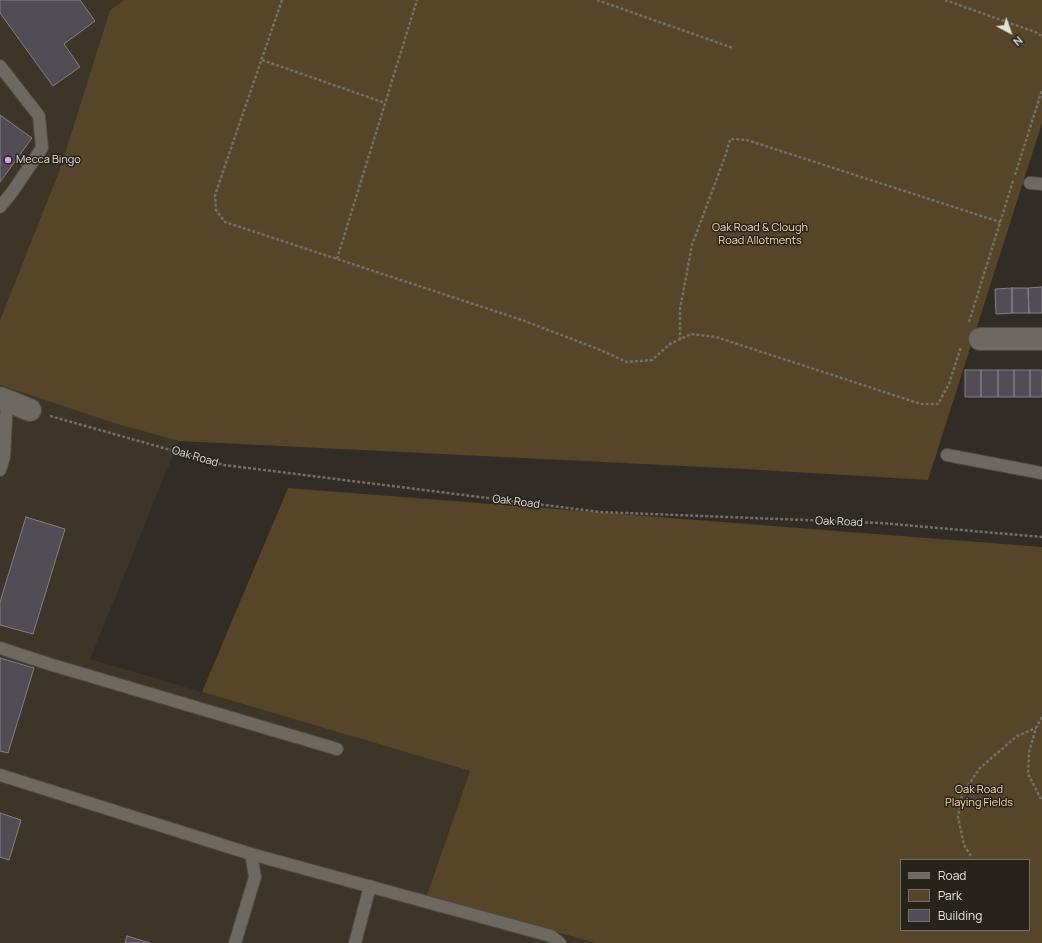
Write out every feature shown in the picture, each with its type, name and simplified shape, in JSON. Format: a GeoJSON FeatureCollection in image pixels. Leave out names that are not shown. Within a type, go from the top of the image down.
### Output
{"type":"FeatureCollection","features":[{"type":"Feature","properties":{"kind":"street"},"geometry":{"type":"LineString","coordinates":[[970,335],[1042,339]]}},
{"type":"Feature","properties":{"kind":"street"},"geometry":{"type":"LineString","coordinates":[[3,399],[30,410]]}},
{"type":"Feature","properties":{"kind":"lane"},"geometry":{"type":"LineString","coordinates":[[0,207],[14,191],[42,148],[39,116],[2,72]]}},
{"type":"Feature","properties":{"kind":"lane"},"geometry":{"type":"LineString","coordinates":[[0,470],[4,457],[3,399]]}},
{"type":"Feature","properties":{"kind":"lane"},"geometry":{"type":"LineString","coordinates":[[947,455],[1042,473]]}},
{"type":"Feature","properties":{"kind":"lane"},"geometry":{"type":"LineString","coordinates":[[0,648],[337,749]]}},
{"type":"Feature","properties":{"kind":"lane"},"geometry":{"type":"LineString","coordinates":[[0,776],[251,854],[551,936],[560,943]]}},
{"type":"Feature","properties":{"kind":"lane"},"geometry":{"type":"LineString","coordinates":[[235,943],[255,877],[251,854]]}},
{"type":"Feature","properties":{"kind":"lane"},"geometry":{"type":"LineString","coordinates":[[354,943],[370,886]]}},
{"type":"Feature","properties":{"kind":"path"},"geometry":{"type":"LineString","coordinates":[[282,0],[215,195],[216,210],[225,222],[522,320],[598,349],[627,362],[652,360],[670,344],[690,334],[716,337],[921,404],[938,404],[949,384],[970,335],[1000,222],[1042,90]]}},
{"type":"Feature","properties":{"kind":"path"},"geometry":{"type":"LineString","coordinates":[[336,259],[417,0]]}},
{"type":"Feature","properties":{"kind":"path"},"geometry":{"type":"LineString","coordinates":[[597,0],[733,48]]}},
{"type":"Feature","properties":{"kind":"path"},"geometry":{"type":"LineString","coordinates":[[945,0],[1035,32],[1042,36]]}},
{"type":"Feature","properties":{"kind":"path"},"geometry":{"type":"LineString","coordinates":[[262,60],[385,104]]}},
{"type":"Feature","properties":{"kind":"path"},"geometry":{"type":"LineString","coordinates":[[680,340],[680,310],[692,245],[726,154],[730,139],[747,140],[1000,222]]}},
{"type":"Feature","properties":{"kind":"path","name":"Oak Road"},"geometry":{"type":"LineString","coordinates":[[30,410],[224,465],[286,473],[600,512],[881,523],[1042,537]]}},
{"type":"Feature","properties":{"kind":"path"},"geometry":{"type":"LineString","coordinates":[[1042,717],[1036,728],[1029,752],[1028,774],[1042,801]]}},
{"type":"Feature","properties":{"kind":"path"},"geometry":{"type":"LineString","coordinates":[[971,856],[964,845],[958,817],[962,794],[980,768],[1017,736],[1036,728]]}},
{"type":"Feature","properties":{"kind":"shaded area"},"geometry":{"type":"Polygon","coordinates":[[[0,0],[124,0],[110,10],[60,169],[0,320],[0,0]]]}},
{"type":"Feature","properties":{"kind":"shaded area"},"geometry":{"type":"Polygon","coordinates":[[[0,385],[117,424],[179,441],[90,659],[470,771],[428,895],[595,943],[0,943],[0,385]]]}},
{"type":"Feature","properties":{"kind":"green space","name":"Oak Road & Clough Road Allotments"},"geometry":{"type":"Polygon","coordinates":[[[124,0],[1042,0],[1042,123],[928,480],[744,469],[179,441],[117,424],[0,385],[0,320],[60,169],[110,10],[124,0]]]}},
{"type":"Feature","properties":{"kind":"green space","name":"Oak Road Playing Fields"},"geometry":{"type":"Polygon","coordinates":[[[288,488],[1042,547],[1042,943],[595,943],[427,895],[470,771],[202,692],[288,488]]]}},
{"type":"Feature","properties":{"kind":"building"},"geometry":{"type":"Polygon","coordinates":[[[0,0],[80,0],[95,21],[64,44],[80,67],[53,86],[0,13],[0,0]]]}},
{"type":"Feature","properties":{"kind":"building","name":"Mecca Bingo"},"geometry":{"type":"Polygon","coordinates":[[[0,115],[32,138],[0,182],[0,115]]]}},
{"type":"Feature","properties":{"kind":"building"},"geometry":{"type":"Polygon","coordinates":[[[1042,287],[1042,313],[1029,313],[1028,288],[1042,287]]]}},
{"type":"Feature","properties":{"kind":"building"},"geometry":{"type":"Polygon","coordinates":[[[1012,288],[1012,313],[996,314],[995,289],[1012,288]]]}},
{"type":"Feature","properties":{"kind":"building"},"geometry":{"type":"Polygon","coordinates":[[[1012,288],[1028,288],[1029,313],[1012,313],[1012,288]]]}},
{"type":"Feature","properties":{"kind":"building"},"geometry":{"type":"Polygon","coordinates":[[[965,370],[981,370],[981,397],[965,397],[965,370]]]}},
{"type":"Feature","properties":{"kind":"building"},"geometry":{"type":"Polygon","coordinates":[[[981,370],[998,370],[998,397],[981,397],[981,370]]]}},
{"type":"Feature","properties":{"kind":"building"},"geometry":{"type":"Polygon","coordinates":[[[998,370],[1014,370],[1014,397],[998,397],[998,370]]]}},
{"type":"Feature","properties":{"kind":"building"},"geometry":{"type":"Polygon","coordinates":[[[1014,370],[1030,370],[1030,397],[1014,397],[1014,370]]]}},
{"type":"Feature","properties":{"kind":"building"},"geometry":{"type":"Polygon","coordinates":[[[1030,370],[1042,370],[1042,397],[1030,397],[1030,370]]]}},
{"type":"Feature","properties":{"kind":"building"},"geometry":{"type":"Polygon","coordinates":[[[26,517],[65,529],[33,634],[0,625],[0,602],[26,517]]]}},
{"type":"Feature","properties":{"kind":"building"},"geometry":{"type":"Polygon","coordinates":[[[0,658],[34,668],[8,753],[0,751],[0,658]]]}},
{"type":"Feature","properties":{"kind":"building"},"geometry":{"type":"Polygon","coordinates":[[[0,813],[21,820],[9,860],[0,857],[0,813]]]}},
{"type":"Feature","properties":{"kind":"building"},"geometry":{"type":"Polygon","coordinates":[[[127,936],[150,943],[125,943],[127,936]]]}},
{"type":"Feature","properties":{"kind":"place","name":"Mecca Bingo"},"geometry":{"type":"Point","coordinates":[8,160]}}]}
